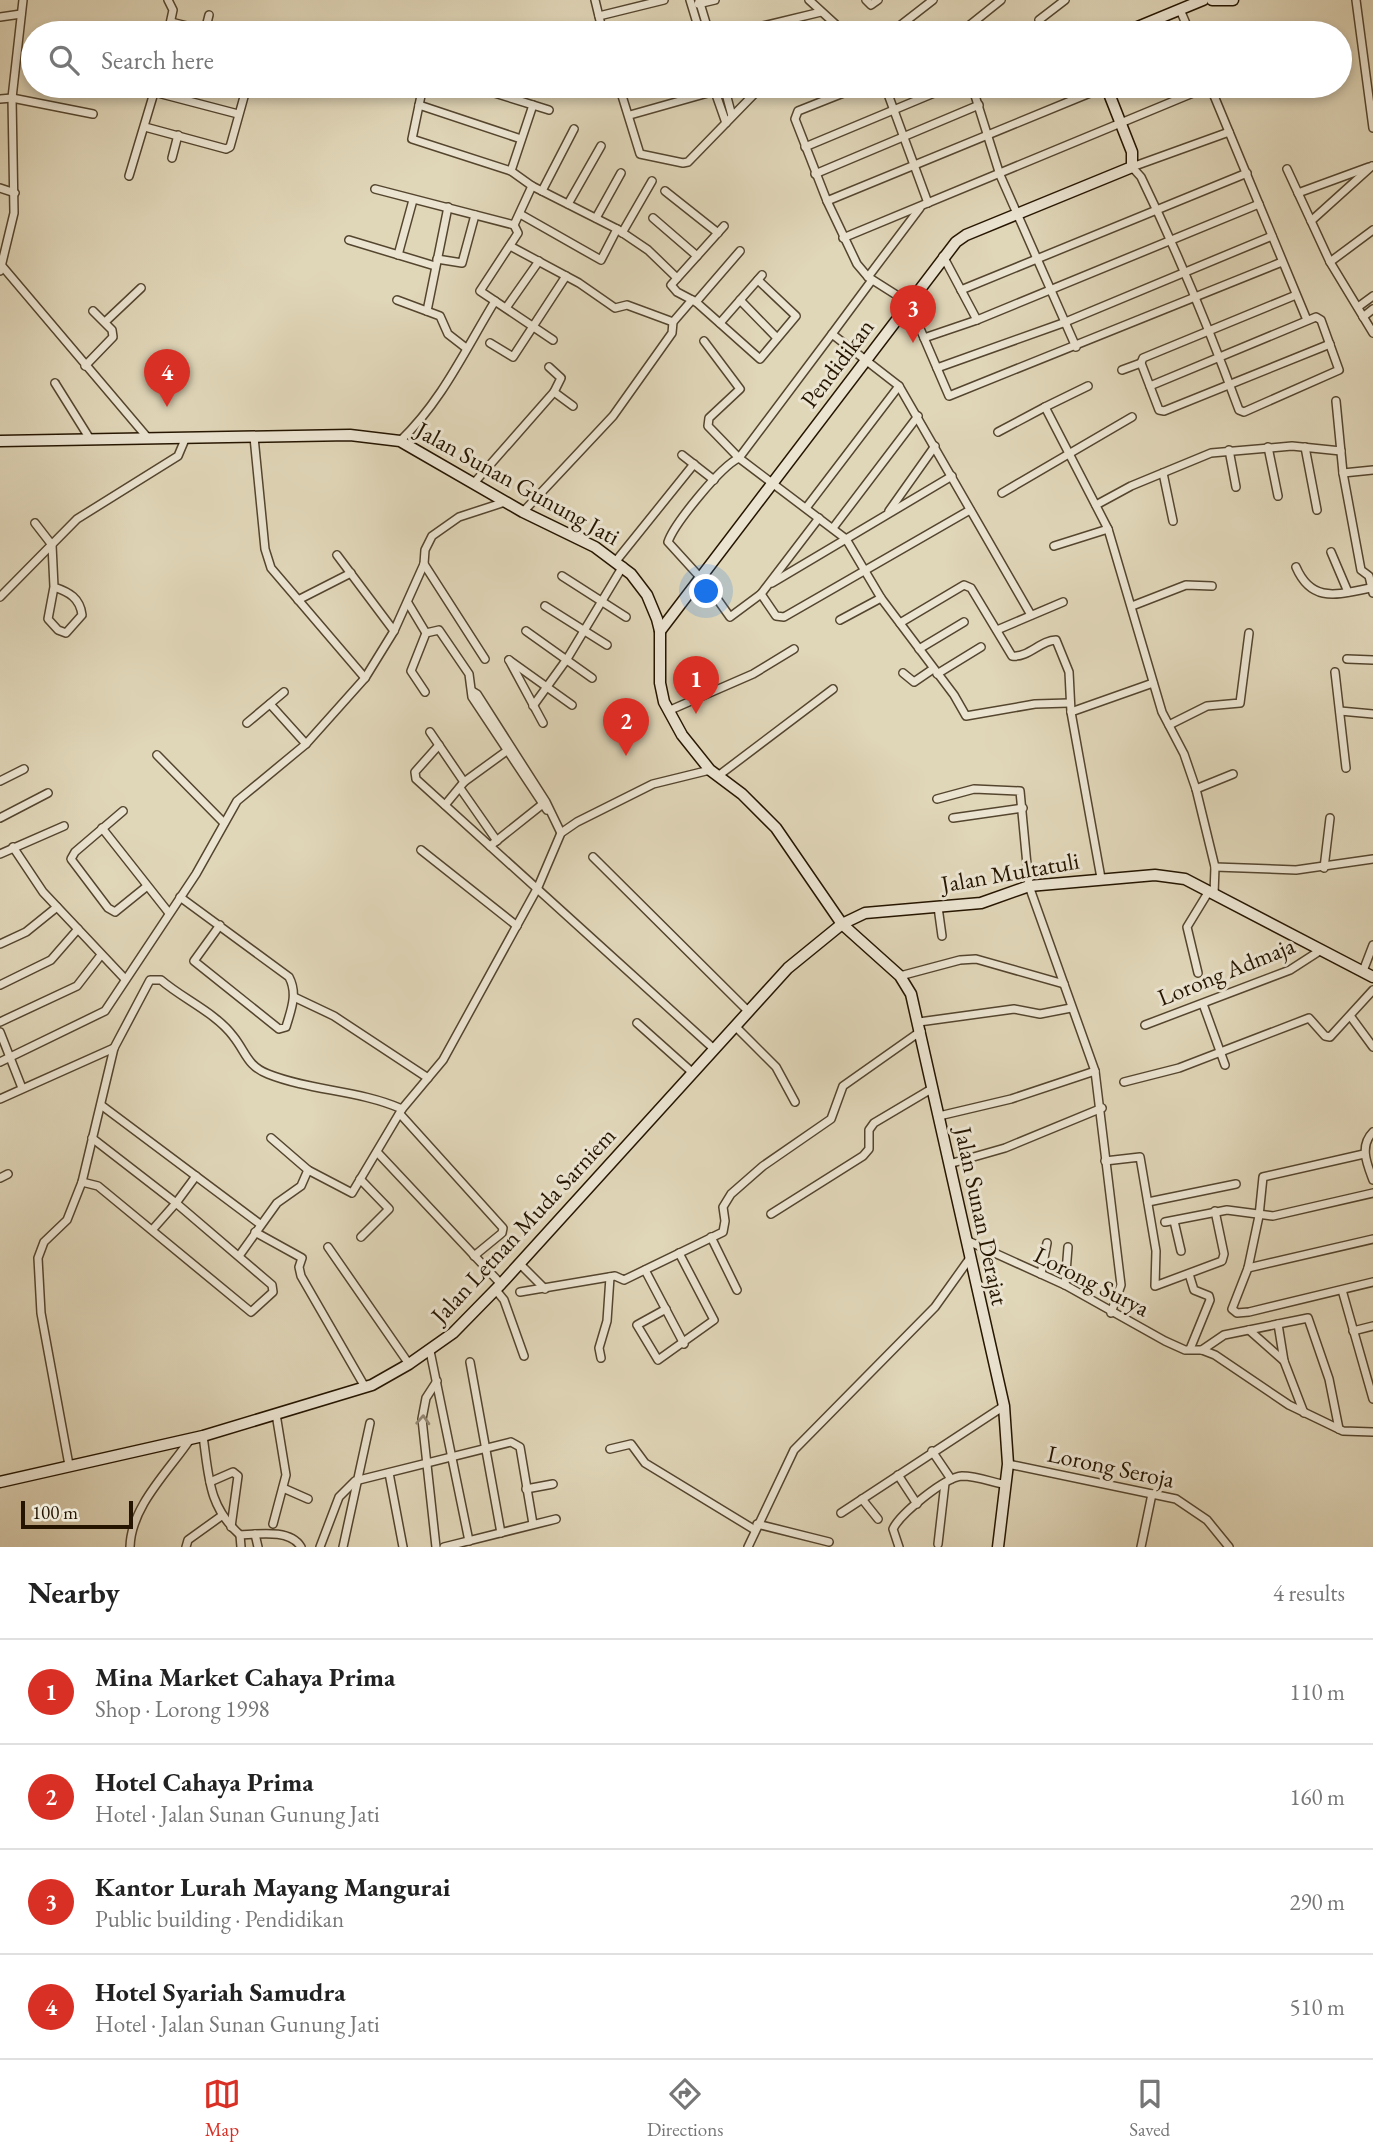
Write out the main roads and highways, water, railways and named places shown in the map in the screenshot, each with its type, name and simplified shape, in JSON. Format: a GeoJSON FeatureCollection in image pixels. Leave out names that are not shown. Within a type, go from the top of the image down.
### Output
{"type":"FeatureCollection","features":[{"type":"Feature","properties":{"kind":"place","name":"Kantor Lurah Mayang Mangurai"},"geometry":{"type":"Point","coordinates":[913,343]}},
{"type":"Feature","properties":{"kind":"place","name":"Hotel Syariah Samudra"},"geometry":{"type":"Point","coordinates":[167,407]}},
{"type":"Feature","properties":{"kind":"place","name":"Mina Market Cahaya Prima"},"geometry":{"type":"Point","coordinates":[696,714]}},
{"type":"Feature","properties":{"kind":"place","name":"Hotel Cahaya Prima"},"geometry":{"type":"Point","coordinates":[626,756]}}]}
